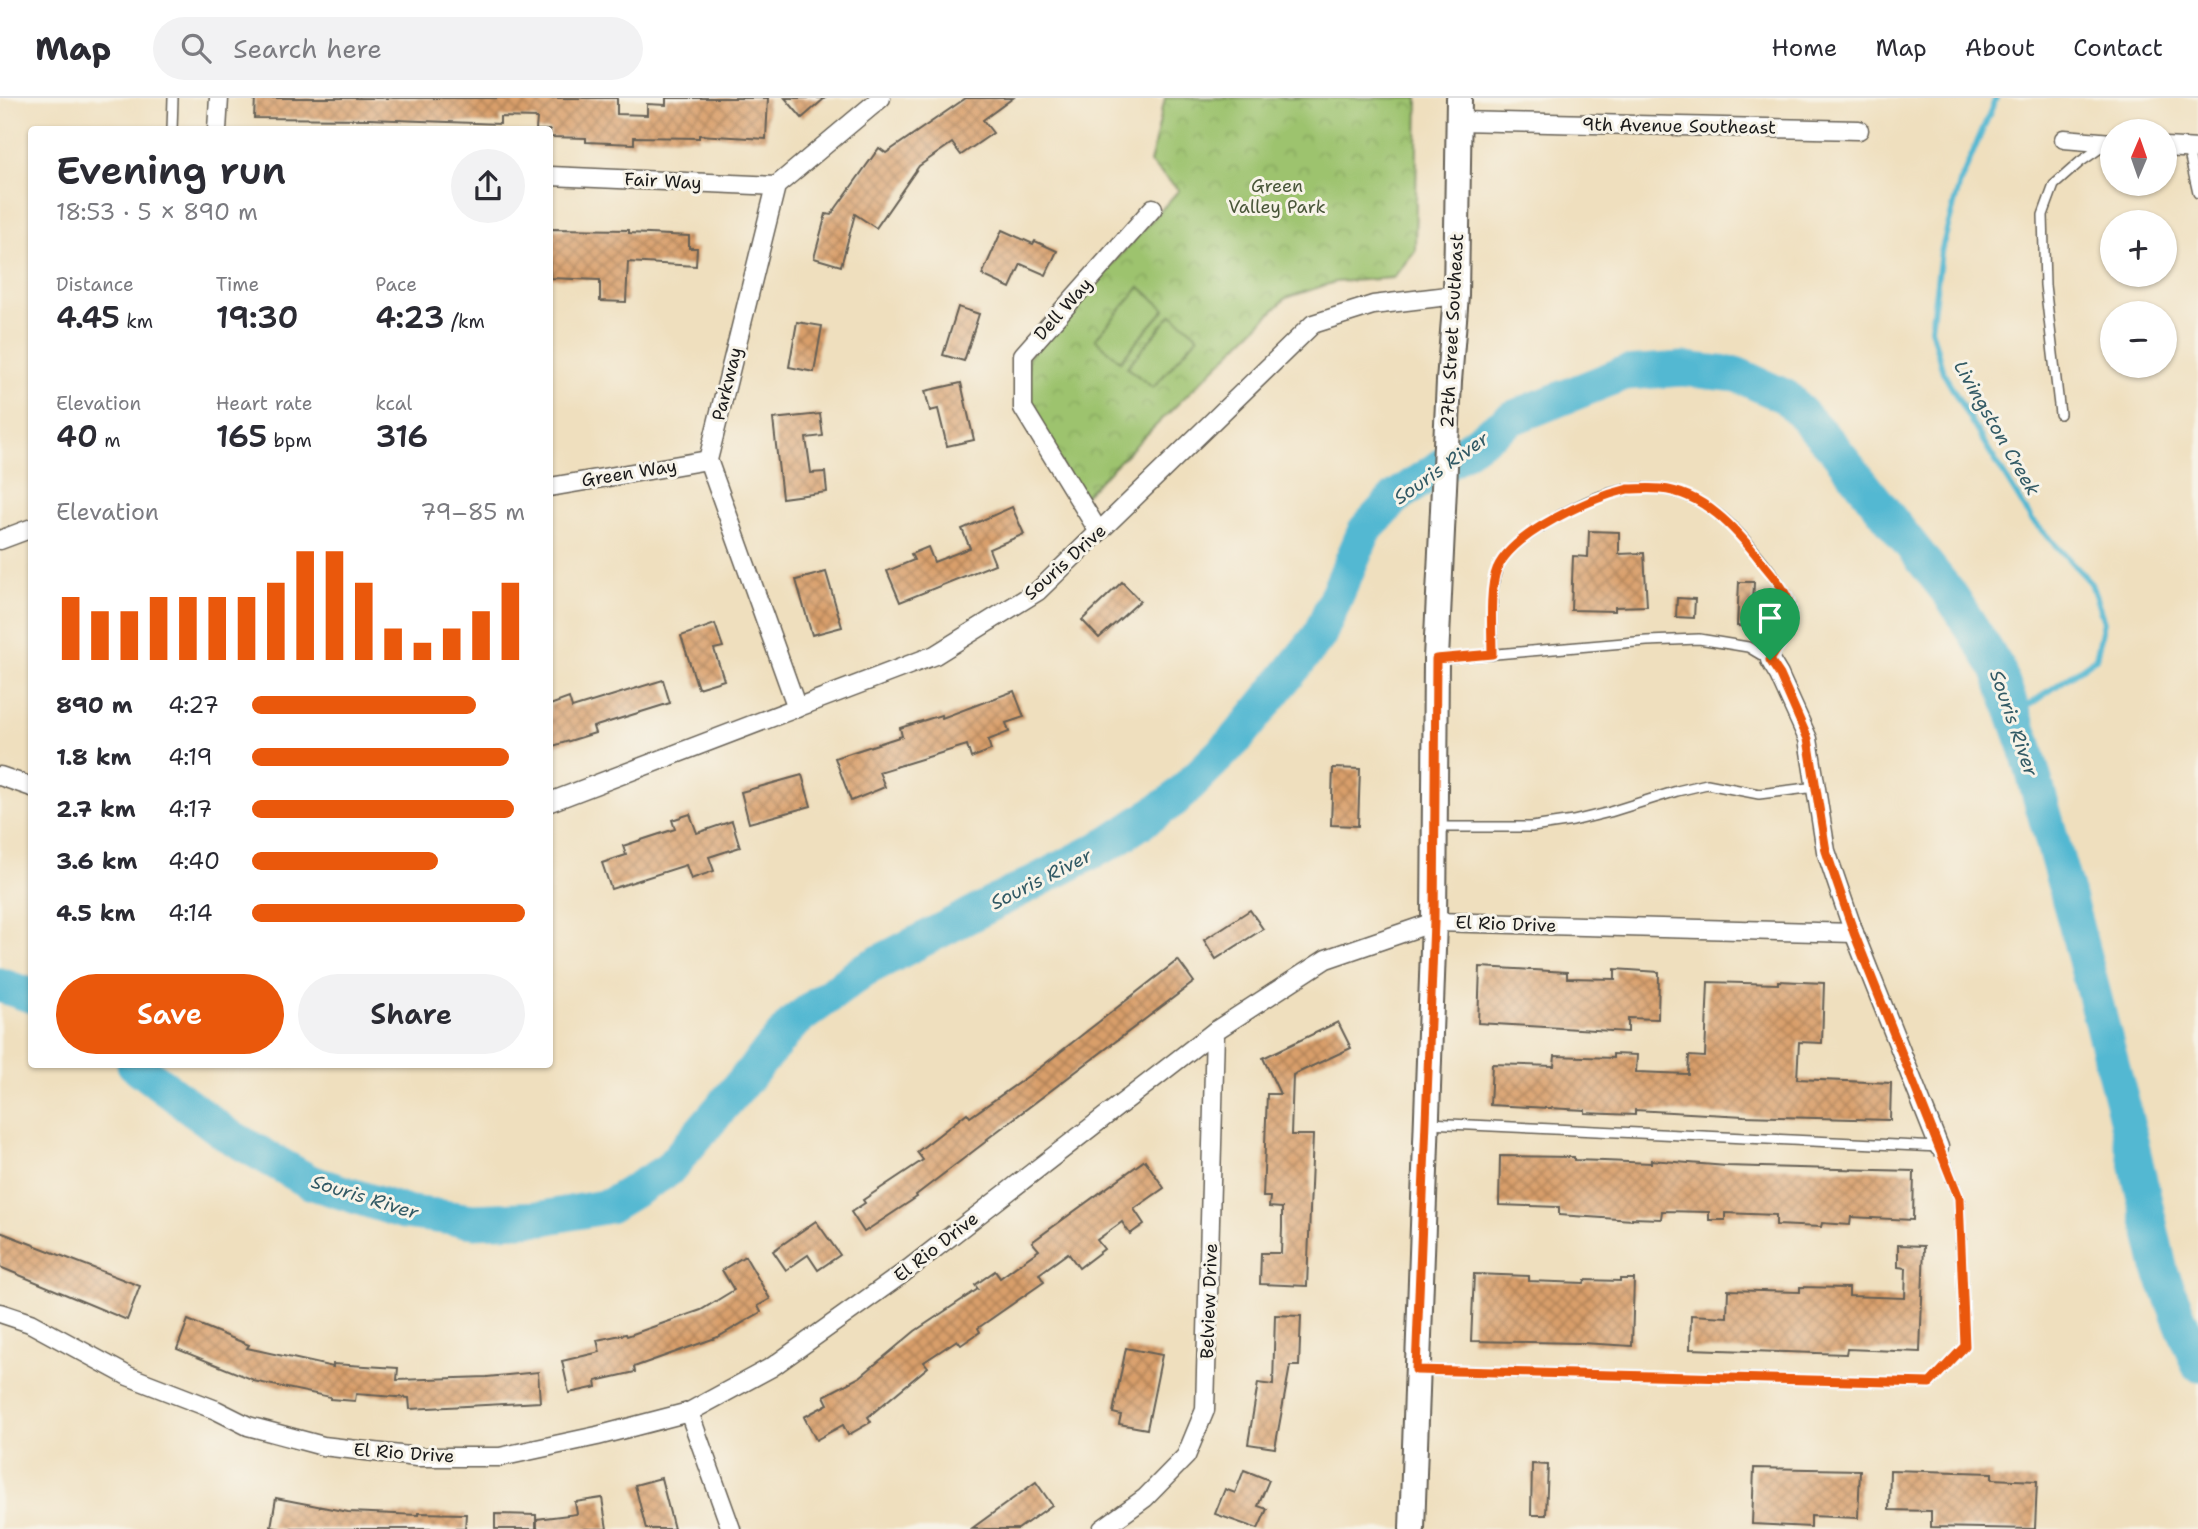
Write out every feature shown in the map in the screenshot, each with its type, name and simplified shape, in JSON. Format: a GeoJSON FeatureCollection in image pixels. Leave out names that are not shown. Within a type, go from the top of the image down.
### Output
{"type":"FeatureCollection","features":[{"type":"Feature","properties":{"kind":"street"},"geometry":{"type":"LineString","coordinates":[[217,126],[219,98]]}},
{"type":"Feature","properties":{"kind":"street"},"geometry":{"type":"LineString","coordinates":[[776,186],[881,98]]}},
{"type":"Feature","properties":{"kind":"street","name":"9th Avenue Southeast"},"geometry":{"type":"LineString","coordinates":[[1458,109],[1859,130]]}},
{"type":"Feature","properties":{"kind":"street","name":"27th Street Southeast"},"geometry":{"type":"LineString","coordinates":[[1412,1529],[1434,922],[1436,659],[1449,381],[1456,295],[1458,109]]}},
{"type":"Feature","properties":{"kind":"street"},"geometry":{"type":"LineString","coordinates":[[2064,139],[2100,142]]}},
{"type":"Feature","properties":{"kind":"street","name":"Fair Way"},"geometry":{"type":"LineString","coordinates":[[553,176],[776,186]]}},
{"type":"Feature","properties":{"kind":"street","name":"Parkway"},"geometry":{"type":"LineString","coordinates":[[708,460],[776,186]]}},
{"type":"Feature","properties":{"kind":"street","name":"Dell Way"},"geometry":{"type":"LineString","coordinates":[[1100,532],[1023,408],[1023,355],[1153,208]]}},
{"type":"Feature","properties":{"kind":"street","name":"Souris Drive"},"geometry":{"type":"LineString","coordinates":[[553,801],[935,655],[1038,591],[1313,324],[1373,305],[1456,295]]}},
{"type":"Feature","properties":{"kind":"street"},"geometry":{"type":"LineString","coordinates":[[708,460],[797,708]]}},
{"type":"Feature","properties":{"kind":"street","name":"Green Way"},"geometry":{"type":"LineString","coordinates":[[553,486],[708,460]]}},
{"type":"Feature","properties":{"kind":"street"},"geometry":{"type":"LineString","coordinates":[[0,540],[28,530]]}},
{"type":"Feature","properties":{"kind":"street"},"geometry":{"type":"LineString","coordinates":[[1770,660],[1780,675],[1808,739],[1826,851],[1854,933],[1939,1147]]}},
{"type":"Feature","properties":{"kind":"street"},"geometry":{"type":"LineString","coordinates":[[0,776],[28,786]]}},
{"type":"Feature","properties":{"kind":"street","name":"El Rio Drive"},"geometry":{"type":"LineString","coordinates":[[0,1313],[30,1323],[128,1376],[216,1410],[248,1426],[323,1446],[417,1457],[500,1457],[689,1412],[772,1367],[880,1290],[1215,1031],[1326,959],[1434,922],[1854,933]]}},
{"type":"Feature","properties":{"kind":"street","name":"Belview Drive"},"geometry":{"type":"LineString","coordinates":[[1102,1529],[1145,1498],[1186,1456],[1205,1410],[1215,1031]]}},
{"type":"Feature","properties":{"kind":"street"},"geometry":{"type":"LineString","coordinates":[[689,1412],[731,1529]]}},
{"type":"Feature","properties":{"kind":"lane"},"geometry":{"type":"LineString","coordinates":[[164,98],[173,98],[172,126]]}},
{"type":"Feature","properties":{"kind":"lane"},"geometry":{"type":"LineString","coordinates":[[2060,414],[2045,285],[2043,215],[2054,186],[2080,162],[2100,149]]}},
{"type":"Feature","properties":{"kind":"lane"},"geometry":{"type":"LineString","coordinates":[[2193,149],[2198,193]]}},
{"type":"Feature","properties":{"kind":"lane"},"geometry":{"type":"LineString","coordinates":[[1436,659],[1699,639],[1748,647],[1770,660],[1787,632],[1790,608],[1781,587],[1743,538],[1715,512],[1686,496],[1662,489],[1628,489],[1600,496],[1537,529],[1497,567],[1492,654]]}},
{"type":"Feature","properties":{"kind":"lane"},"geometry":{"type":"LineString","coordinates":[[1435,827],[1532,827],[1573,821],[1610,813],[1707,784],[1759,794],[1816,787]]}},
{"type":"Feature","properties":{"kind":"lane"},"geometry":{"type":"LineString","coordinates":[[1416,1370],[1930,1383],[1965,1346],[1959,1198],[1939,1147],[1426,1123]]}},
{"type":"Feature","properties":{"kind":"green space","name":"Green Valley Park"},"geometry":{"type":"Polygon","coordinates":[[[1165,98],[1418,98],[1415,251],[1393,278],[1335,282],[1286,298],[1082,498],[1027,410],[1028,358],[1179,190],[1150,163],[1165,98]]]}},
{"type":"Feature","properties":{"kind":"green space"},"geometry":{"type":"Polygon","coordinates":[[[1140,287],[1165,309],[1120,361],[1095,339],[1140,287]]]}},
{"type":"Feature","properties":{"kind":"green space"},"geometry":{"type":"Polygon","coordinates":[[[1172,314],[1198,336],[1153,388],[1127,367],[1172,314]]]}},
{"type":"Feature","properties":{"kind":"building"},"geometry":{"type":"Polygon","coordinates":[[[255,98],[617,98],[617,114],[647,115],[647,104],[666,105],[666,98],[768,98],[766,139],[699,135],[699,138],[634,137],[634,144],[586,142],[586,138],[553,137],[553,126],[536,126],[537,118],[500,117],[500,124],[254,118],[255,98]]]}},
{"type":"Feature","properties":{"kind":"building"},"geometry":{"type":"Polygon","coordinates":[[[785,98],[825,98],[802,118],[785,98]]]}},
{"type":"Feature","properties":{"kind":"building"},"geometry":{"type":"Polygon","coordinates":[[[966,98],[1013,98],[983,120],[993,133],[961,155],[952,143],[919,166],[876,228],[855,214],[841,266],[814,258],[826,214],[831,215],[879,148],[886,153],[966,98]]]}},
{"type":"Feature","properties":{"kind":"building"},"geometry":{"type":"Polygon","coordinates":[[[553,229],[629,230],[629,233],[689,236],[689,248],[697,248],[696,266],[628,262],[626,302],[600,301],[600,280],[553,278],[553,229]]]}},
{"type":"Feature","properties":{"kind":"building"},"geometry":{"type":"Polygon","coordinates":[[[1002,230],[1057,251],[1046,275],[1021,264],[1010,288],[982,275],[1002,230]]]}},
{"type":"Feature","properties":{"kind":"building"},"geometry":{"type":"Polygon","coordinates":[[[958,307],[979,314],[964,361],[943,355],[958,307]]]}},
{"type":"Feature","properties":{"kind":"building"},"geometry":{"type":"Polygon","coordinates":[[[797,322],[822,326],[814,372],[789,367],[797,322]]]}},
{"type":"Feature","properties":{"kind":"building"},"geometry":{"type":"Polygon","coordinates":[[[961,383],[974,440],[947,446],[938,409],[930,411],[925,391],[961,383]]]}},
{"type":"Feature","properties":{"kind":"building"},"geometry":{"type":"Polygon","coordinates":[[[820,414],[823,436],[806,438],[811,473],[825,472],[827,492],[782,498],[773,419],[820,414]]]}},
{"type":"Feature","properties":{"kind":"building"},"geometry":{"type":"Polygon","coordinates":[[[1012,507],[1024,534],[989,549],[995,564],[900,602],[887,571],[914,560],[911,554],[928,547],[934,562],[970,548],[962,529],[1012,507]]]}},
{"type":"Feature","properties":{"kind":"building"},"geometry":{"type":"Polygon","coordinates":[[[1589,531],[1619,532],[1619,554],[1644,553],[1647,606],[1615,607],[1615,611],[1571,610],[1573,556],[1588,557],[1589,531]]]}},
{"type":"Feature","properties":{"kind":"building"},"geometry":{"type":"Polygon","coordinates":[[[826,572],[842,627],[812,635],[796,580],[826,572]]]}},
{"type":"Feature","properties":{"kind":"building"},"geometry":{"type":"Polygon","coordinates":[[[1122,582],[1140,601],[1099,638],[1082,620],[1122,582]]]}},
{"type":"Feature","properties":{"kind":"building"},"geometry":{"type":"Polygon","coordinates":[[[1739,582],[1754,582],[1752,627],[1737,626],[1739,582]]]}},
{"type":"Feature","properties":{"kind":"building"},"geometry":{"type":"Polygon","coordinates":[[[1677,598],[1695,599],[1694,618],[1676,617],[1677,598]]]}},
{"type":"Feature","properties":{"kind":"building"},"geometry":{"type":"Polygon","coordinates":[[[715,624],[723,647],[714,649],[724,680],[698,688],[681,636],[715,624]]]}},
{"type":"Feature","properties":{"kind":"building"},"geometry":{"type":"Polygon","coordinates":[[[663,680],[670,703],[593,727],[595,733],[553,746],[553,704],[569,698],[572,708],[663,680]]]}},
{"type":"Feature","properties":{"kind":"building"},"geometry":{"type":"Polygon","coordinates":[[[1014,691],[1024,717],[1006,723],[1009,732],[988,740],[991,750],[971,758],[967,745],[879,772],[885,787],[851,801],[835,758],[902,736],[900,728],[941,715],[942,718],[1014,691]]]}},
{"type":"Feature","properties":{"kind":"building"},"geometry":{"type":"Polygon","coordinates":[[[1333,768],[1360,769],[1358,826],[1331,825],[1333,768]]]}},
{"type":"Feature","properties":{"kind":"building"},"geometry":{"type":"Polygon","coordinates":[[[802,775],[811,806],[749,823],[741,792],[802,775]]]}},
{"type":"Feature","properties":{"kind":"building"},"geometry":{"type":"Polygon","coordinates":[[[690,814],[697,833],[732,821],[740,847],[709,857],[714,871],[691,879],[686,865],[611,889],[602,863],[626,855],[623,846],[675,829],[672,820],[690,814]]]}},
{"type":"Feature","properties":{"kind":"building"},"geometry":{"type":"Polygon","coordinates":[[[1250,910],[1263,929],[1216,959],[1204,940],[1250,910]]]}},
{"type":"Feature","properties":{"kind":"building"},"geometry":{"type":"Polygon","coordinates":[[[1178,960],[1194,982],[987,1139],[916,1195],[917,1197],[864,1232],[851,1212],[865,1203],[863,1200],[923,1160],[917,1152],[967,1113],[970,1117],[1041,1067],[1178,960]]]}},
{"type":"Feature","properties":{"kind":"building"},"geometry":{"type":"Polygon","coordinates":[[[1480,967],[1567,972],[1567,978],[1615,979],[1615,969],[1659,972],[1658,1019],[1628,1018],[1628,1032],[1478,1023],[1480,967]]]}},
{"type":"Feature","properties":{"kind":"building"},"geometry":{"type":"Polygon","coordinates":[[[1778,981],[1824,983],[1822,1043],[1799,1042],[1797,1079],[1891,1083],[1890,1120],[1635,1110],[1635,1115],[1490,1105],[1492,1064],[1554,1066],[1555,1056],[1613,1058],[1613,1054],[1637,1055],[1636,1072],[1688,1074],[1689,1056],[1705,1057],[1708,982],[1778,984],[1778,981]]]}},
{"type":"Feature","properties":{"kind":"building"},"geometry":{"type":"Polygon","coordinates":[[[1338,1022],[1351,1048],[1293,1075],[1291,1135],[1313,1135],[1307,1286],[1260,1284],[1261,1253],[1281,1253],[1282,1228],[1282,1208],[1269,1207],[1270,1197],[1263,1197],[1267,1094],[1280,1094],[1263,1058],[1338,1022]]]}},
{"type":"Feature","properties":{"kind":"building"},"geometry":{"type":"Polygon","coordinates":[[[1500,1156],[1914,1171],[1913,1220],[1851,1217],[1850,1225],[1822,1223],[1821,1227],[1776,1225],[1776,1215],[1725,1213],[1725,1220],[1709,1220],[1709,1212],[1662,1211],[1661,1219],[1632,1220],[1559,1215],[1559,1207],[1499,1205],[1500,1156]]]}},
{"type":"Feature","properties":{"kind":"building"},"geometry":{"type":"Polygon","coordinates":[[[1145,1160],[1164,1188],[1134,1209],[1144,1224],[1130,1234],[1122,1222],[1097,1240],[1104,1249],[1079,1268],[1068,1253],[1039,1274],[1044,1282],[978,1328],[980,1332],[961,1345],[957,1340],[924,1362],[928,1367],[868,1417],[871,1422],[848,1435],[843,1425],[816,1440],[804,1417],[828,1404],[824,1396],[860,1377],[915,1331],[978,1289],[975,1285],[995,1271],[1000,1278],[1039,1250],[1032,1242],[1145,1160]]]}},
{"type":"Feature","properties":{"kind":"building"},"geometry":{"type":"Polygon","coordinates":[[[816,1221],[840,1255],[818,1270],[808,1255],[786,1270],[773,1251],[816,1221]]]}},
{"type":"Feature","properties":{"kind":"building"},"geometry":{"type":"Polygon","coordinates":[[[0,1232],[140,1286],[127,1320],[0,1267],[0,1232]]]}},
{"type":"Feature","properties":{"kind":"building"},"geometry":{"type":"Polygon","coordinates":[[[1898,1245],[1924,1246],[1920,1352],[1847,1349],[1846,1354],[1690,1349],[1691,1315],[1727,1317],[1728,1290],[1800,1292],[1800,1287],[1849,1288],[1849,1296],[1905,1298],[1906,1268],[1898,1267],[1898,1245]]]}},
{"type":"Feature","properties":{"kind":"building"},"geometry":{"type":"Polygon","coordinates":[[[745,1256],[770,1299],[758,1306],[761,1312],[718,1337],[634,1367],[635,1372],[596,1381],[597,1387],[569,1393],[562,1361],[600,1352],[597,1340],[626,1334],[627,1336],[701,1310],[734,1290],[722,1270],[745,1256]]]}},
{"type":"Feature","properties":{"kind":"building"},"geometry":{"type":"Polygon","coordinates":[[[1474,1274],[1529,1276],[1529,1281],[1584,1283],[1585,1280],[1634,1279],[1632,1346],[1471,1341],[1474,1274]]]}},
{"type":"Feature","properties":{"kind":"building"},"geometry":{"type":"Polygon","coordinates":[[[1275,1315],[1301,1316],[1299,1366],[1290,1366],[1275,1448],[1248,1444],[1258,1383],[1273,1385],[1275,1315]]]}},
{"type":"Feature","properties":{"kind":"building"},"geometry":{"type":"Polygon","coordinates":[[[188,1320],[249,1345],[247,1348],[333,1367],[333,1364],[398,1368],[397,1380],[487,1377],[538,1372],[540,1402],[410,1409],[409,1398],[356,1394],[355,1401],[330,1399],[253,1381],[177,1349],[188,1320]]]}},
{"type":"Feature","properties":{"kind":"building"},"geometry":{"type":"Polygon","coordinates":[[[1126,1348],[1162,1355],[1147,1429],[1119,1424],[1121,1415],[1113,1413],[1126,1348]]]}},
{"type":"Feature","properties":{"kind":"building"},"geometry":{"type":"Polygon","coordinates":[[[1532,1464],[1548,1465],[1546,1515],[1531,1515],[1532,1464]]]}},
{"type":"Feature","properties":{"kind":"building"},"geometry":{"type":"Polygon","coordinates":[[[1754,1468],[1860,1470],[1858,1518],[1811,1516],[1811,1527],[1752,1524],[1754,1468]]]}},
{"type":"Feature","properties":{"kind":"building"},"geometry":{"type":"Polygon","coordinates":[[[1244,1470],[1269,1480],[1258,1506],[1267,1509],[1258,1529],[1215,1514],[1225,1489],[1235,1493],[1244,1470]]]}},
{"type":"Feature","properties":{"kind":"building"},"geometry":{"type":"Polygon","coordinates":[[[1890,1470],[1992,1473],[1992,1479],[2037,1481],[2035,1529],[1931,1527],[1931,1511],[1889,1510],[1890,1470]]]}},
{"type":"Feature","properties":{"kind":"building"},"geometry":{"type":"Polygon","coordinates":[[[661,1478],[674,1529],[646,1529],[635,1485],[661,1478]]]}},
{"type":"Feature","properties":{"kind":"building"},"geometry":{"type":"Polygon","coordinates":[[[1036,1482],[1052,1505],[1018,1529],[971,1529],[1036,1482]]]}},
{"type":"Feature","properties":{"kind":"building"},"geometry":{"type":"Polygon","coordinates":[[[276,1498],[348,1512],[466,1514],[465,1529],[282,1529],[271,1527],[276,1498]]]}},
{"type":"Feature","properties":{"kind":"building"},"geometry":{"type":"Polygon","coordinates":[[[602,1498],[607,1529],[537,1529],[537,1519],[577,1514],[575,1502],[602,1498]]]}},
{"type":"Feature","properties":{"kind":"building"},"geometry":{"type":"Polygon","coordinates":[[[495,1514],[536,1515],[536,1529],[495,1529],[495,1514]]]}},
{"type":"Feature","properties":{"kind":"waterway","name":"Livingston Creek"},"geometry":{"type":"LineString","coordinates":[[1996,98],[1960,183],[1941,252],[1931,328],[1943,372],[1972,423],[2032,520],[2091,583],[2104,622],[2096,658],[2015,715]]}},
{"type":"Feature","properties":{"kind":"waterway","name":"Souris River"},"geometry":{"type":"LineString","coordinates":[[139,1068],[226,1134],[310,1182],[404,1212],[474,1221],[543,1218],[609,1206],[668,1170],[794,1022],[864,970],[1110,843],[1174,800],[1239,736],[1319,636],[1365,530],[1396,497],[1512,418],[1625,373],[1683,369],[1738,375],[1786,397],[1834,448],[1952,597],[1998,669],[2025,745],[2075,922],[2123,1106],[2161,1272],[2198,1364]]}},
{"type":"Feature","properties":{"kind":"waterway","name":"Souris River"},"geometry":{"type":"LineString","coordinates":[[0,985],[28,995]]}},
{"type":"Feature","properties":{"kind":"route"},"geometry":{"type":"LineString","coordinates":[[1628,489],[1662,489],[1686,496],[1715,512],[1743,538],[1781,587],[1790,608],[1787,632],[1770,660],[1780,675],[1808,739],[1826,851],[1854,933],[1959,1198],[1965,1346],[1930,1383],[1416,1370],[1434,922],[1436,659],[1492,654],[1497,567],[1537,529],[1600,496],[1628,489]]}}]}
